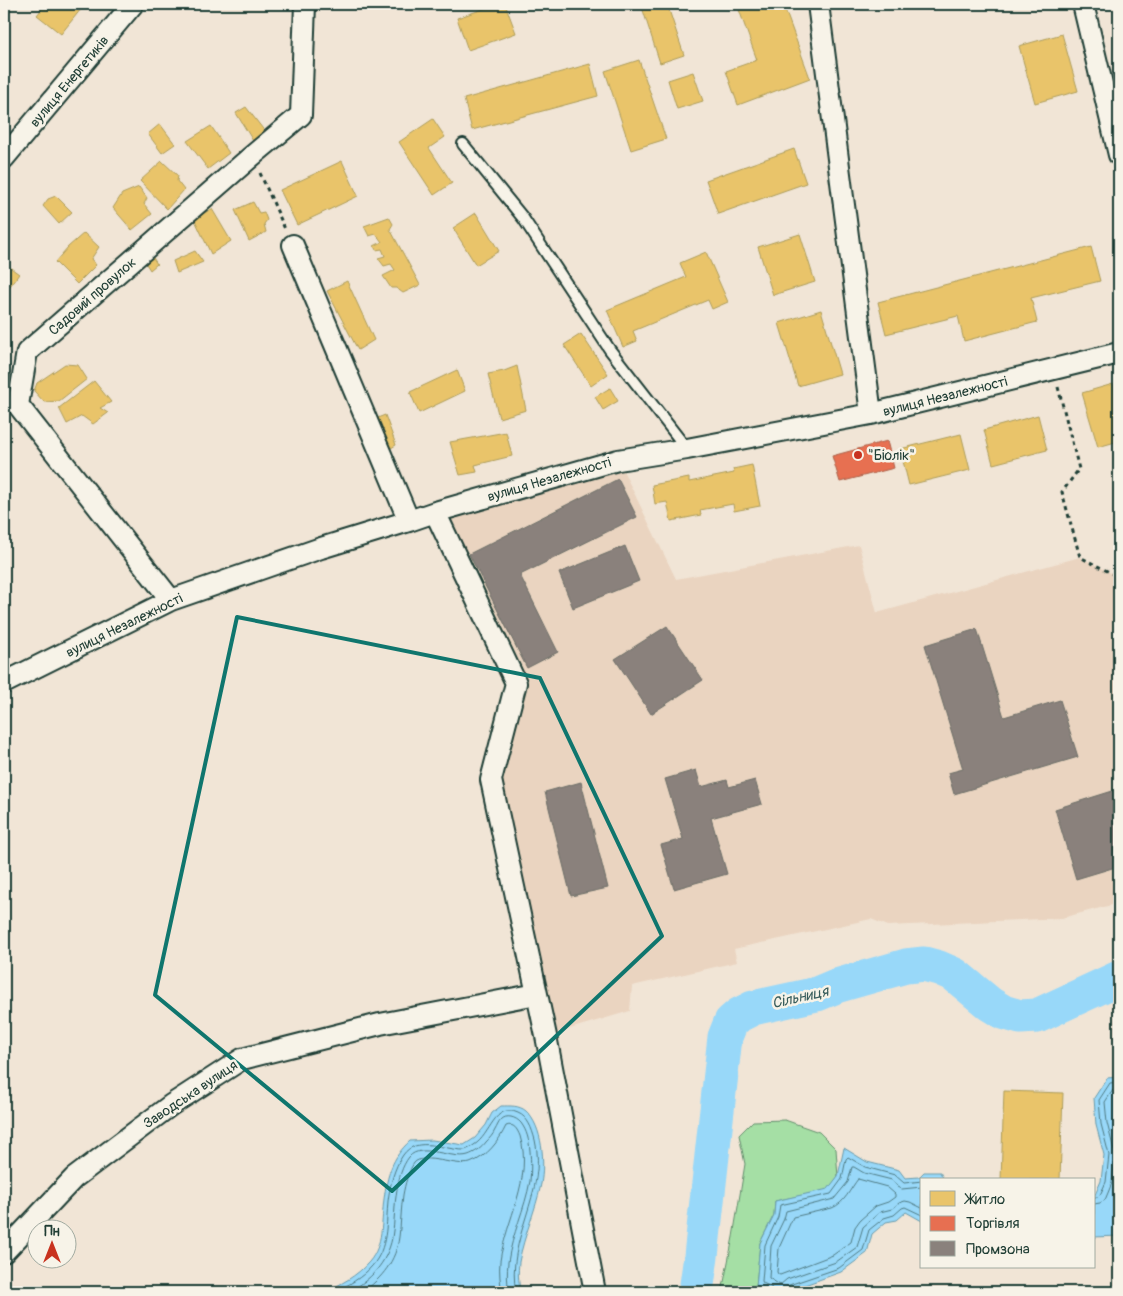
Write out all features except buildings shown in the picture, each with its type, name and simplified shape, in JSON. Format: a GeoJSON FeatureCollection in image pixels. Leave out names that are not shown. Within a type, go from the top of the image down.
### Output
{"type":"FeatureCollection","features":[{"type":"Feature","properties":{"kind":"street","name":"вулиця Енергетиків"},"geometry":{"type":"LineString","coordinates":[[4,158],[134,4]]}},
{"type":"Feature","properties":{"kind":"street","name":"Садовий провулок"},"geometry":{"type":"LineString","coordinates":[[171,600],[18,405],[27,352],[301,115],[305,4]]}},
{"type":"Feature","properties":{"kind":"street"},"geometry":{"type":"LineString","coordinates":[[818,4],[871,414]]}},
{"type":"Feature","properties":{"kind":"street"},"geometry":{"type":"LineString","coordinates":[[1084,4],[1119,155]]}},
{"type":"Feature","properties":{"kind":"street"},"geometry":{"type":"LineString","coordinates":[[293,245],[409,521]]}},
{"type":"Feature","properties":{"kind":"street","name":"вулиця Незалежності"},"geometry":{"type":"LineString","coordinates":[[4,683],[171,600],[321,548],[435,512],[618,460],[687,449],[871,414],[1119,353]]}},
{"type":"Feature","properties":{"kind":"street"},"geometry":{"type":"LineString","coordinates":[[435,512],[516,683],[491,780],[537,994],[595,1292]]}},
{"type":"Feature","properties":{"kind":"street","name":"Заводська вулиця"},"geometry":{"type":"LineString","coordinates":[[4,1252],[74,1178],[170,1105],[242,1059],[380,1024],[537,994]]}},
{"type":"Feature","properties":{"kind":"lane"},"geometry":{"type":"LineString","coordinates":[[464,144],[523,218],[610,350],[687,449]]}},
{"type":"Feature","properties":{"kind":"path"},"geometry":{"type":"LineString","coordinates":[[252,156],[293,245]]}},
{"type":"Feature","properties":{"kind":"path"},"geometry":{"type":"LineString","coordinates":[[1054,369],[1079,469],[1062,492],[1080,557],[1119,577]]}},
{"type":"Feature","properties":{"kind":"highlighted area"},"geometry":{"type":"Polygon","coordinates":[[[237,617],[540,678],[662,936],[392,1191],[155,995],[237,617]]]}},
{"type":"Feature","properties":{"kind":"shaded area"},"geometry":{"type":"Polygon","coordinates":[[[618,460],[676,579],[859,545],[877,613],[1080,557],[1119,577],[1119,903],[1062,918],[888,926],[871,919],[734,949],[737,962],[632,986],[630,1011],[546,1036],[491,780],[516,683],[435,512],[618,460]]]}},
{"type":"Feature","properties":{"kind":"green space"},"geometry":{"type":"Polygon","coordinates":[[[785,1120],[819,1132],[836,1149],[838,1177],[828,1190],[775,1201],[774,1215],[760,1243],[756,1287],[745,1292],[722,1292],[745,1164],[739,1135],[753,1121],[785,1120]]]}},
{"type":"Feature","properties":{"kind":"water"},"geometry":{"type":"Polygon","coordinates":[[[1119,1077],[1119,1236],[1096,1237],[1096,1192],[1101,1181],[1104,1155],[1096,1125],[1094,1098],[1107,1078],[1119,1077]]]}},
{"type":"Feature","properties":{"kind":"water"},"geometry":{"type":"Polygon","coordinates":[[[501,1106],[517,1107],[526,1111],[536,1126],[541,1146],[543,1166],[541,1184],[519,1262],[518,1277],[521,1292],[324,1292],[354,1276],[374,1255],[380,1240],[384,1199],[391,1167],[404,1147],[410,1141],[432,1140],[464,1145],[475,1138],[486,1125],[492,1113],[501,1106]]]}},
{"type":"Feature","properties":{"kind":"water"},"geometry":{"type":"Polygon","coordinates":[[[844,1148],[867,1162],[899,1170],[905,1178],[919,1177],[924,1172],[940,1172],[943,1178],[920,1178],[920,1220],[906,1212],[897,1220],[886,1222],[872,1234],[867,1253],[841,1272],[785,1292],[776,1292],[756,1287],[760,1243],[774,1215],[775,1201],[828,1189],[838,1176],[844,1148]]]}},
{"type":"Feature","properties":{"kind":"waterway","name":"Сільниця"},"geometry":{"type":"LineString","coordinates":[[696,1292],[725,1037],[731,1022],[739,1015],[753,1008],[817,994],[836,986],[906,966],[924,964],[955,975],[990,1004],[1003,1012],[1020,1017],[1037,1016],[1119,978]]}},
{"type":"Feature","properties":{"kind":"place","name":"\"Біолік\""},"geometry":{"type":"Point","coordinates":[858,455]}}]}
